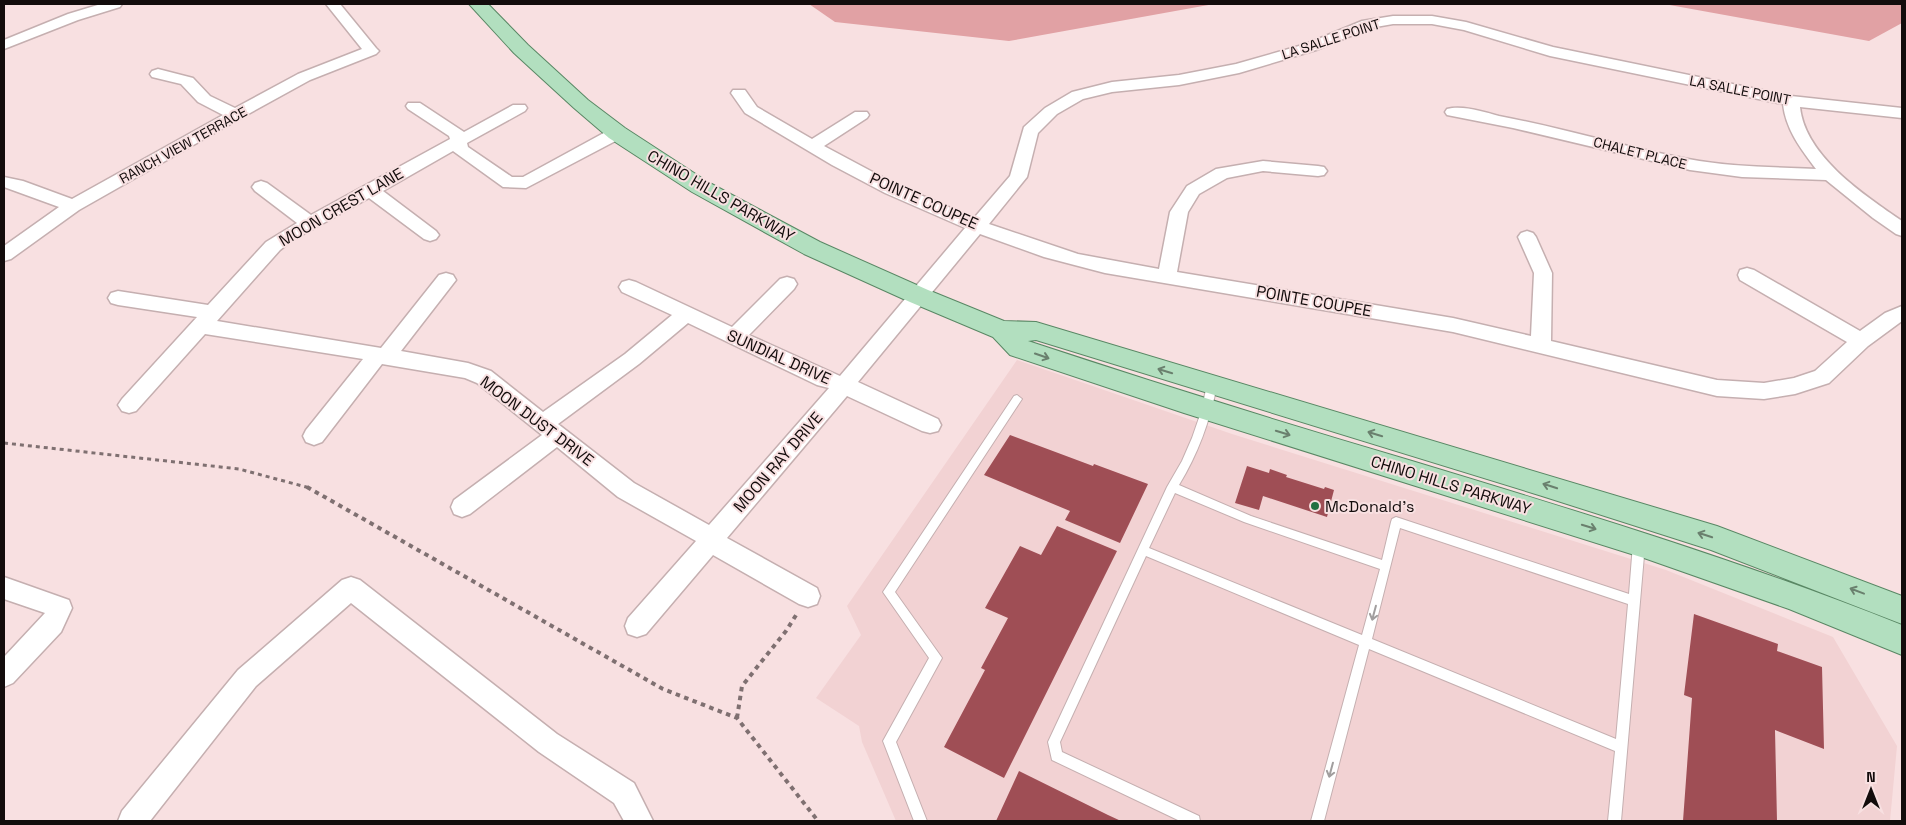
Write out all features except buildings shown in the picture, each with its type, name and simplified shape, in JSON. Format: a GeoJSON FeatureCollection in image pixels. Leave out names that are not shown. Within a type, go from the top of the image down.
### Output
{"type":"FeatureCollection","features":[{"type":"Feature","properties":{"kind":"main road","name":"CHINO HILLS PARKWAY"},"geometry":{"type":"LineString","coordinates":[[478,4],[549,75],[617,133],[700,187],[783,234],[918,296],[1002,330],[1019,348],[1542,484],[1717,539],[1902,610]]}},
{"type":"Feature","properties":{"kind":"main road","name":"CHINO HILLS PARKWAY"},"geometry":{"type":"LineString","coordinates":[[1210,398],[1771,589],[1902,640]]}},
{"type":"Feature","properties":{"kind":"street"},"geometry":{"type":"LineString","coordinates":[[4,45],[73,17],[115,4]]}},
{"type":"Feature","properties":{"kind":"street","name":"RANCH VIEW TERRACE"},"geometry":{"type":"LineString","coordinates":[[4,255],[73,206],[235,115],[304,78],[371,51],[333,4]]}},
{"type":"Feature","properties":{"kind":"street","name":"LA SALLE POINT"},"geometry":{"type":"LineString","coordinates":[[918,296],[1018,177],[1030,131],[1051,111],[1078,95],[1112,87],[1179,80],[1239,68],[1311,47],[1367,24],[1393,20],[1432,20],[1466,26],[1550,51],[1791,101],[1902,113]]}},
{"type":"Feature","properties":{"kind":"street"},"geometry":{"type":"LineString","coordinates":[[158,74],[187,81],[204,99],[235,115]]}},
{"type":"Feature","properties":{"kind":"street","name":"POINTE COUPEE"},"geometry":{"type":"LineString","coordinates":[[739,93],[751,110],[890,188],[978,226],[1069,258],[1453,325],[1717,388],[1764,391],[1795,386],[1822,377],[1861,341],[1892,318],[1902,314]]}},
{"type":"Feature","properties":{"kind":"street"},"geometry":{"type":"LineString","coordinates":[[1791,101],[1793,120],[1808,147],[1830,175],[1878,214],[1902,230]]}},
{"type":"Feature","properties":{"kind":"street"},"geometry":{"type":"LineString","coordinates":[[414,106],[457,134],[457,142],[460,149],[509,183],[518,184],[526,182],[617,133]]}},
{"type":"Feature","properties":{"kind":"street","name":"MOON CREST LANE"},"geometry":{"type":"LineString","coordinates":[[129,406],[273,246],[308,222],[519,108]]}},
{"type":"Feature","properties":{"kind":"street","name":"CHALET PLACE"},"geometry":{"type":"LineString","coordinates":[[1453,112],[1503,120],[1690,165],[1732,171],[1830,175]]}},
{"type":"Feature","properties":{"kind":"street"},"geometry":{"type":"LineString","coordinates":[[813,146],[862,115]]}},
{"type":"Feature","properties":{"kind":"street"},"geometry":{"type":"LineString","coordinates":[[1167,276],[1179,212],[1193,190],[1222,173],[1263,166],[1318,171]]}},
{"type":"Feature","properties":{"kind":"street"},"geometry":{"type":"LineString","coordinates":[[4,182],[73,206]]}},
{"type":"Feature","properties":{"kind":"street"},"geometry":{"type":"LineString","coordinates":[[261,187],[308,222]]}},
{"type":"Feature","properties":{"kind":"street"},"geometry":{"type":"LineString","coordinates":[[370,190],[430,235]]}},
{"type":"Feature","properties":{"kind":"street"},"geometry":{"type":"LineString","coordinates":[[1527,237],[1543,273],[1541,345]]}},
{"type":"Feature","properties":{"kind":"street"},"geometry":{"type":"LineString","coordinates":[[1747,275],[1861,341]]}},
{"type":"Feature","properties":{"kind":"street"},"geometry":{"type":"LineString","coordinates":[[314,436],[446,280]]}},
{"type":"Feature","properties":{"kind":"street"},"geometry":{"type":"LineString","coordinates":[[735,337],[787,284]]}},
{"type":"Feature","properties":{"kind":"street","name":"SUNDIAL DRIVE"},"geometry":{"type":"LineString","coordinates":[[629,287],[824,379],[844,385],[930,425]]}},
{"type":"Feature","properties":{"kind":"street","name":"MOON RAY DRIVE"},"geometry":{"type":"LineString","coordinates":[[637,626],[918,296]]}},
{"type":"Feature","properties":{"kind":"street","name":"MOON DUST DRIVE"},"geometry":{"type":"LineString","coordinates":[[118,298],[308,342],[468,371],[484,378],[626,490],[712,538],[721,548],[808,596]]}},
{"type":"Feature","properties":{"kind":"street"},"geometry":{"type":"LineString","coordinates":[[462,507],[632,359],[686,315]]}},
{"type":"Feature","properties":{"kind":"street"},"geometry":{"type":"LineString","coordinates":[[4,588],[60,608],[52,624],[4,675]]}},
{"type":"Feature","properties":{"kind":"street"},"geometry":{"type":"LineString","coordinates":[[132,821],[247,678],[351,588],[548,743],[624,793],[639,821]]}},
{"type":"Feature","properties":{"kind":"lane"},"geometry":{"type":"LineString","coordinates":[[1194,821],[1056,756],[1054,742],[1172,487],[1186,465],[1210,398]]}},
{"type":"Feature","properties":{"kind":"lane"},"geometry":{"type":"LineString","coordinates":[[920,821],[889,741],[936,658],[889,592],[1017,399]]}},
{"type":"Feature","properties":{"kind":"lane"},"geometry":{"type":"LineString","coordinates":[[1172,487],[1257,522],[1386,566]]}},
{"type":"Feature","properties":{"kind":"lane"},"geometry":{"type":"LineString","coordinates":[[1317,821],[1386,566],[1396,522],[1635,601]]}},
{"type":"Feature","properties":{"kind":"lane"},"geometry":{"type":"LineString","coordinates":[[1614,821],[1639,543]]}},
{"type":"Feature","properties":{"kind":"lane"},"geometry":{"type":"LineString","coordinates":[[1143,550],[1621,747]]}},
{"type":"Feature","properties":{"kind":"path"},"geometry":{"type":"LineString","coordinates":[[4,444],[162,459],[229,468],[308,487],[663,690],[736,718],[818,821]]}},
{"type":"Feature","properties":{"kind":"path"},"geometry":{"type":"LineString","coordinates":[[736,718],[742,686],[786,631],[808,596]]}},
{"type":"Feature","properties":{"kind":"shaded area"},"geometry":{"type":"Polygon","coordinates":[[[809,4],[1214,4],[1009,41],[835,22],[809,4]]]}},
{"type":"Feature","properties":{"kind":"shaded area"},"geometry":{"type":"Polygon","coordinates":[[[1664,4],[1902,4],[1902,23],[1869,41],[1664,4]]]}},
{"type":"Feature","properties":{"kind":"shaded area"},"geometry":{"type":"Polygon","coordinates":[[[1017,360],[1232,434],[1666,570],[1833,637],[1897,746],[1890,821],[896,821],[862,742],[859,726],[816,698],[861,635],[847,606],[1017,360]]]}},
{"type":"Feature","properties":{"kind":"place","name":"McDonald's"},"geometry":{"type":"Point","coordinates":[1315,506]}}]}
